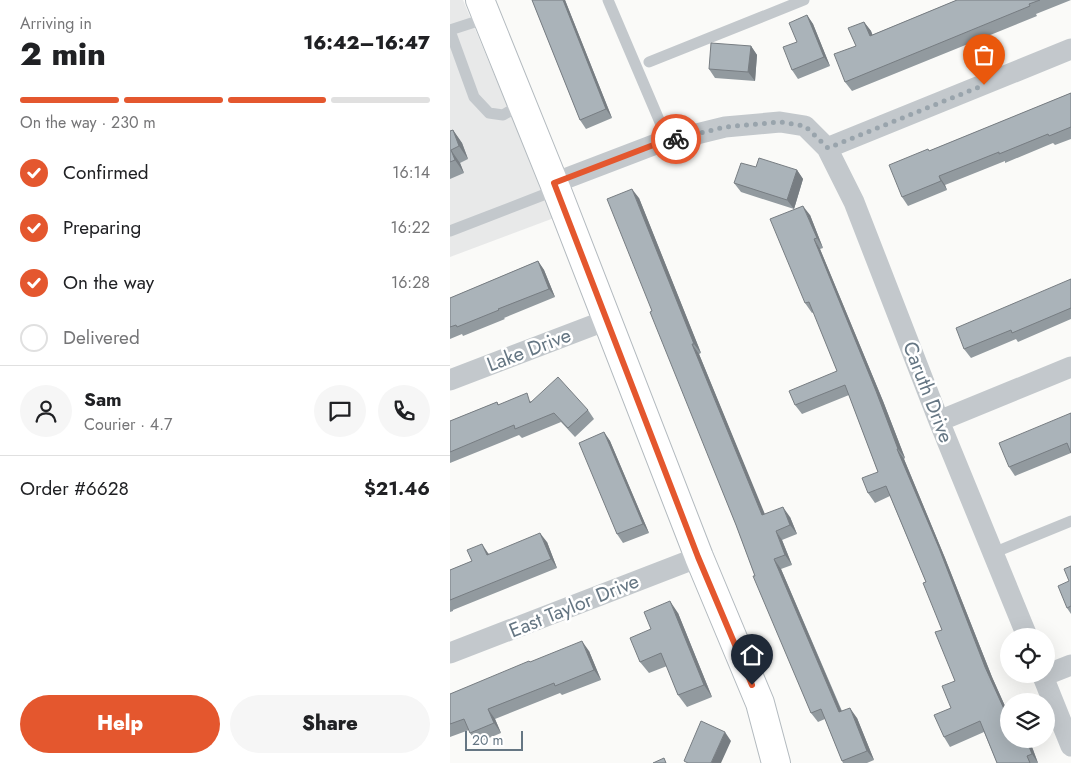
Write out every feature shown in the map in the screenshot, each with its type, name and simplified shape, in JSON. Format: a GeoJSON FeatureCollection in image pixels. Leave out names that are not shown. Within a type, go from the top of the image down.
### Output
{"type":"FeatureCollection","features":[{"type":"Feature","properties":{"kind":"street"},"geometry":{"type":"LineString","coordinates":[[484,9],[555,186],[698,557],[760,703],[776,763]]}},
{"type":"Feature","properties":{"kind":"street"},"geometry":{"type":"LineString","coordinates":[[555,186],[656,144],[725,127],[780,122],[805,126],[828,148],[1071,50]]}},
{"type":"Feature","properties":{"kind":"street","name":"Caruth Drive"},"geometry":{"type":"LineString","coordinates":[[828,148],[854,202],[939,421],[1024,628]]}},
{"type":"Feature","properties":{"kind":"street","name":"Lake Drive"},"geometry":{"type":"LineString","coordinates":[[450,380],[607,320]]}},
{"type":"Feature","properties":{"kind":"street"},"geometry":{"type":"LineString","coordinates":[[939,421],[1071,367]]}},
{"type":"Feature","properties":{"kind":"street","name":"East Taylor Drive"},"geometry":{"type":"LineString","coordinates":[[450,653],[698,557]]}},
{"type":"Feature","properties":{"kind":"street"},"geometry":{"type":"LineString","coordinates":[[1055,671],[1071,665]]}},
{"type":"Feature","properties":{"kind":"street"},"geometry":{"type":"LineString","coordinates":[[1045,683],[1071,746]]}},
{"type":"Feature","properties":{"kind":"lane"},"geometry":{"type":"LineString","coordinates":[[608,0],[668,141]]}},
{"type":"Feature","properties":{"kind":"lane"},"geometry":{"type":"LineString","coordinates":[[649,62],[804,0]]}},
{"type":"Feature","properties":{"kind":"lane"},"geometry":{"type":"LineString","coordinates":[[484,9],[450,30],[474,97],[489,113],[503,115],[522,104]]}},
{"type":"Feature","properties":{"kind":"lane"},"geometry":{"type":"LineString","coordinates":[[450,231],[555,186]]}},
{"type":"Feature","properties":{"kind":"lane"},"geometry":{"type":"LineString","coordinates":[[993,553],[1071,521]]}},
{"type":"Feature","properties":{"kind":"shaded area"},"geometry":{"type":"Polygon","coordinates":[[[450,0],[463,0],[554,218],[450,257],[450,0]]]}},
{"type":"Feature","properties":{"kind":"building"},"geometry":{"type":"Polygon","coordinates":[[[532,0],[563,0],[606,109],[580,120],[532,0]]]}},
{"type":"Feature","properties":{"kind":"building"},"geometry":{"type":"Polygon","coordinates":[[[957,0],[1040,0],[1029,4],[1030,6],[845,82],[834,54],[856,46],[848,28],[864,22],[870,36],[957,0]]]}},
{"type":"Feature","properties":{"kind":"building"},"geometry":{"type":"Polygon","coordinates":[[[807,15],[824,57],[792,70],[783,47],[797,42],[789,23],[807,15]]]}},
{"type":"Feature","properties":{"kind":"building"},"geometry":{"type":"Polygon","coordinates":[[[711,43],[751,46],[748,72],[709,69],[711,43]]]}},
{"type":"Feature","properties":{"kind":"building"},"geometry":{"type":"Polygon","coordinates":[[[1071,93],[1071,127],[1049,136],[1048,134],[999,154],[999,152],[939,176],[941,181],[902,197],[889,165],[928,149],[929,151],[1071,93]]]}},
{"type":"Feature","properties":{"kind":"building"},"geometry":{"type":"Polygon","coordinates":[[[453,130],[459,146],[451,150],[455,160],[450,162],[450,131],[453,130]]]}},
{"type":"Feature","properties":{"kind":"building"},"geometry":{"type":"Polygon","coordinates":[[[759,158],[797,170],[787,200],[734,183],[741,163],[756,167],[759,158]]]}},
{"type":"Feature","properties":{"kind":"building"},"geometry":{"type":"Polygon","coordinates":[[[632,189],[694,344],[692,344],[762,515],[783,507],[790,525],[776,531],[785,555],[774,559],[839,712],[850,708],[867,751],[842,761],[821,709],[811,713],[753,576],[755,576],[736,525],[650,312],[652,311],[607,199],[632,189]]]}},
{"type":"Feature","properties":{"kind":"building"},"geometry":{"type":"Polygon","coordinates":[[[803,206],[817,238],[814,239],[876,391],[897,449],[1000,700],[1000,748],[1030,748],[1032,754],[1027,756],[1030,763],[997,763],[980,721],[944,737],[934,715],[951,708],[942,686],[955,681],[935,632],[942,630],[923,583],[926,582],[886,486],[868,493],[862,478],[878,472],[845,385],[795,405],[789,391],[837,371],[809,302],[805,303],[770,219],[803,206]]]}},
{"type":"Feature","properties":{"kind":"building"},"geometry":{"type":"Polygon","coordinates":[[[538,261],[549,289],[457,327],[456,325],[450,327],[450,298],[538,261]]]}},
{"type":"Feature","properties":{"kind":"building"},"geometry":{"type":"Polygon","coordinates":[[[1071,279],[1071,308],[1012,333],[1011,330],[964,349],[956,328],[1071,279]]]}},
{"type":"Feature","properties":{"kind":"building"},"geometry":{"type":"Polygon","coordinates":[[[558,377],[588,410],[568,428],[554,413],[515,429],[514,425],[450,452],[450,421],[497,402],[498,405],[527,393],[530,403],[558,377]]]}},
{"type":"Feature","properties":{"kind":"building"},"geometry":{"type":"Polygon","coordinates":[[[1071,413],[1071,453],[1067,443],[1009,467],[999,443],[1071,413]]]}},
{"type":"Feature","properties":{"kind":"building"},"geometry":{"type":"Polygon","coordinates":[[[604,432],[643,524],[617,534],[579,443],[604,432]]]}},
{"type":"Feature","properties":{"kind":"building"},"geometry":{"type":"Polygon","coordinates":[[[540,533],[551,559],[450,600],[450,570],[472,561],[467,550],[482,544],[487,555],[540,533]]]}},
{"type":"Feature","properties":{"kind":"building"},"geometry":{"type":"Polygon","coordinates":[[[1071,566],[1071,606],[1067,608],[1058,586],[1069,581],[1064,569],[1071,566]]]}},
{"type":"Feature","properties":{"kind":"building"},"geometry":{"type":"Polygon","coordinates":[[[670,601],[704,685],[678,695],[661,653],[640,662],[630,638],[651,629],[644,612],[670,601]]]}},
{"type":"Feature","properties":{"kind":"building"},"geometry":{"type":"Polygon","coordinates":[[[582,641],[594,670],[555,686],[554,683],[488,709],[494,723],[470,733],[464,719],[450,724],[450,694],[582,641]]]}},
{"type":"Feature","properties":{"kind":"building"},"geometry":{"type":"Polygon","coordinates":[[[701,721],[725,732],[711,763],[688,763],[684,761],[701,721]]]}},
{"type":"Feature","properties":{"kind":"building"},"geometry":{"type":"Polygon","coordinates":[[[664,758],[666,763],[653,763],[664,758]]]}},
{"type":"Feature","properties":{"kind":"way so far"},"geometry":{"type":"LineString","coordinates":[[676,139],[725,127],[780,122],[805,126],[828,148],[984,85]]}},
{"type":"Feature","properties":{"kind":"route"},"geometry":{"type":"LineString","coordinates":[[676,139],[656,144],[554,183],[698,557],[752,685]]}}]}
